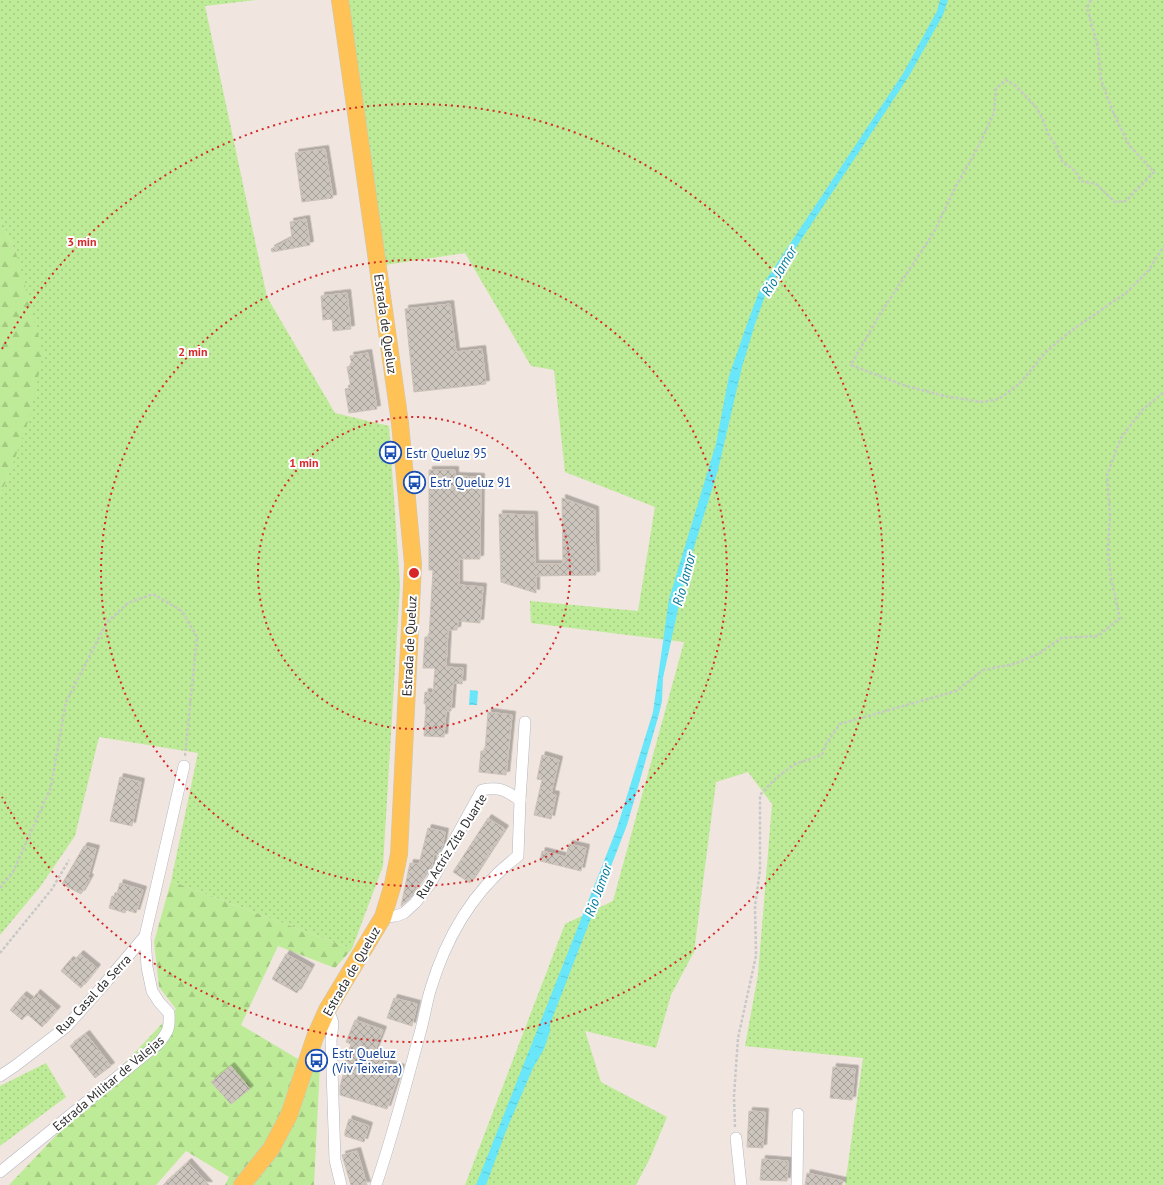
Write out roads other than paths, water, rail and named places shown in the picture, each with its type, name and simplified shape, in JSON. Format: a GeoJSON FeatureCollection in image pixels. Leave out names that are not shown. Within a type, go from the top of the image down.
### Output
{"type":"FeatureCollection","features":[{"type":"Feature","properties":{"kind":"main road","name":"Estrada de Queluz"},"geometry":{"type":"LineString","coordinates":[[242,1185],[271,1149],[284,1126],[327,1010],[383,917],[393,884],[399,854],[413,564],[400,423],[340,0]]}},
{"type":"Feature","properties":{"kind":"street"},"geometry":{"type":"LineString","coordinates":[[376,1185],[423,1025],[430,992],[445,952],[462,916],[481,890],[505,866],[518,856],[525,722]]}},
{"type":"Feature","properties":{"kind":"street","name":"Estrada Militar de Valejas"},"geometry":{"type":"LineString","coordinates":[[0,1172],[158,1044],[167,1034],[169,1014],[152,991],[147,967],[145,936],[184,766]]}},
{"type":"Feature","properties":{"kind":"street","name":"Rua Actriz Zita Duarte"},"geometry":{"type":"LineString","coordinates":[[383,917],[396,916],[404,913],[415,903],[430,884],[482,790],[493,788],[499,789],[506,791],[520,800]]}},
{"type":"Feature","properties":{"kind":"street","name":"Rua Casal da Serra"},"geometry":{"type":"LineString","coordinates":[[0,1076],[66,1027],[102,988],[145,936]]}},
{"type":"Feature","properties":{"kind":"street"},"geometry":{"type":"LineString","coordinates":[[327,1010],[333,1018],[331,1040],[335,1160],[341,1185]]}},
{"type":"Feature","properties":{"kind":"street"},"geometry":{"type":"LineString","coordinates":[[797,1185],[798,1114]]}},
{"type":"Feature","properties":{"kind":"street"},"geometry":{"type":"LineString","coordinates":[[736,1138],[741,1185]]}},
{"type":"Feature","properties":{"kind":"water","name":"Rio Jamor"},"geometry":{"type":"Polygon","coordinates":[[[940,0],[948,0],[943,15],[909,76],[766,293],[742,367],[718,470],[686,573],[663,678],[662,701],[659,714],[627,825],[550,1024],[550,1031],[544,1049],[533,1068],[506,1131],[486,1185],[476,1185],[617,828],[653,712],[669,599],[716,444],[729,376],[760,289],[904,72],[937,11],[940,0]]]}},
{"type":"Feature","properties":{"kind":"water"},"geometry":{"type":"Polygon","coordinates":[[[470,690],[478,691],[477,705],[469,705],[470,690]]]}},
{"type":"Feature","properties":{"kind":"place","name":"Estr Queluz 95"},"geometry":{"type":"Point","coordinates":[391,453]}},
{"type":"Feature","properties":{"kind":"place","name":"Estr Queluz 91"},"geometry":{"type":"Point","coordinates":[415,482]}},
{"type":"Feature","properties":{"kind":"place","name":"Estr Queluz (Viv Teixeira)"},"geometry":{"type":"Point","coordinates":[316,1060]}}]}
